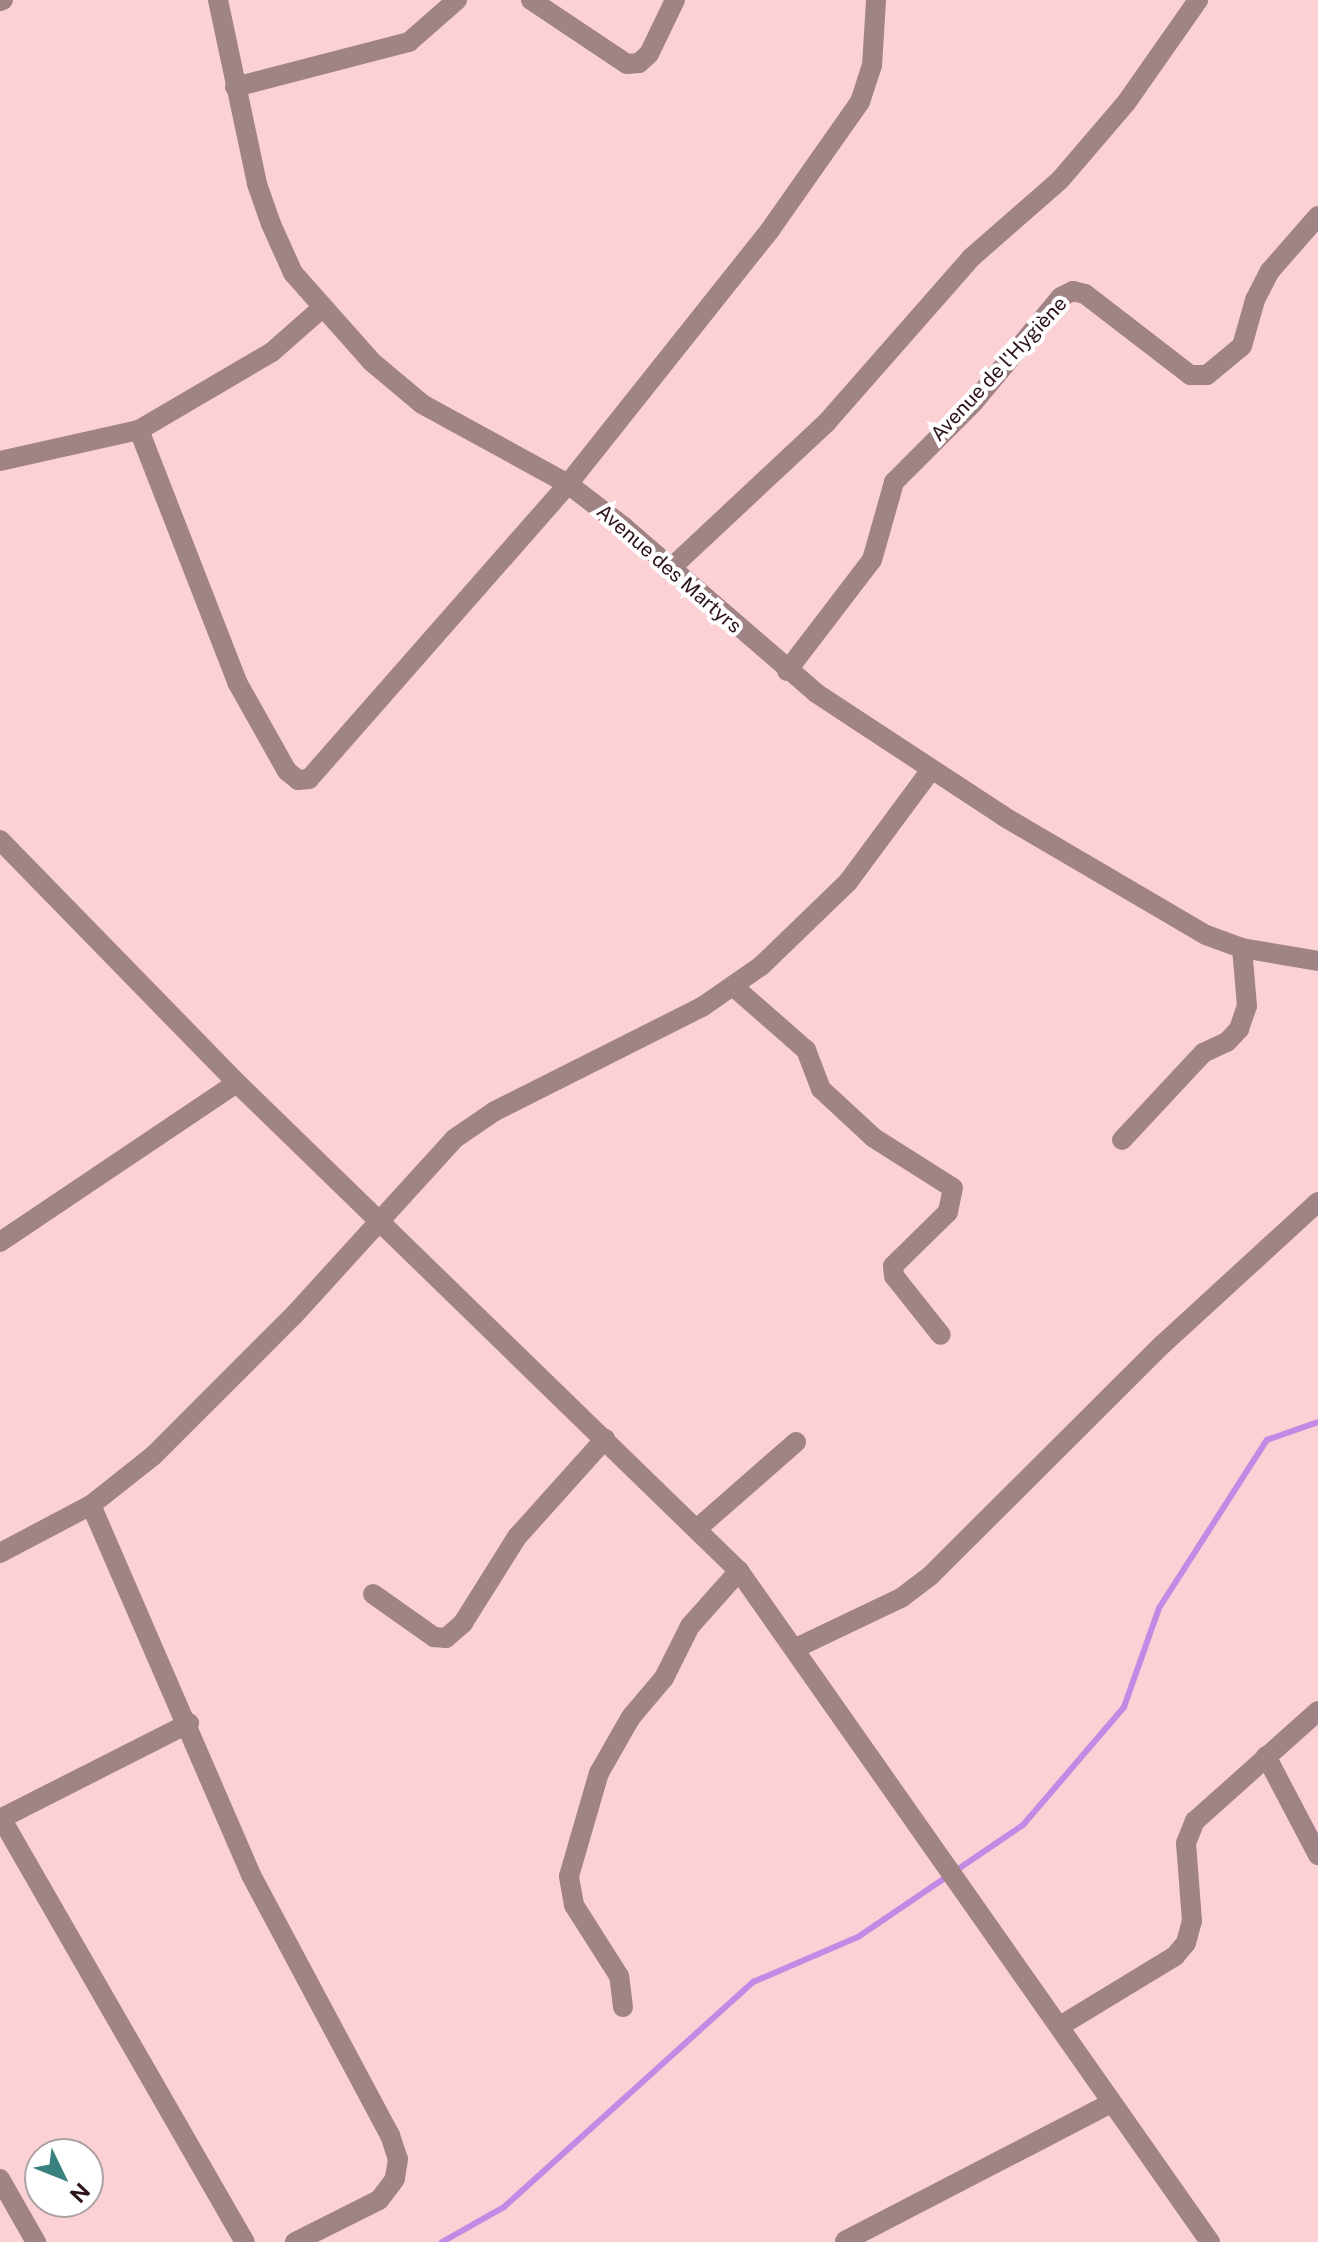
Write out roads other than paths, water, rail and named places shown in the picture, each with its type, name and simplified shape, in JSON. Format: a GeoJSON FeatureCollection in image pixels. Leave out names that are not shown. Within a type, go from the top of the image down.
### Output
{"type":"FeatureCollection","features":[{"type":"Feature","properties":{"kind":"street","name":"Avenue des Martyrs"},"geometry":{"type":"LineString","coordinates":[[218,0],[235,87],[271,224],[293,273],[321,309],[422,404],[568,484],[787,671],[931,770],[1206,935],[1242,948],[1318,961]]}},
{"type":"Feature","properties":{"kind":"street"},"geometry":{"type":"LineString","coordinates":[[235,87],[409,42],[457,0]]}},
{"type":"Feature","properties":{"kind":"street"},"geometry":{"type":"LineString","coordinates":[[531,0],[627,64],[639,63],[649,54],[675,0]]}},
{"type":"Feature","properties":{"kind":"street"},"geometry":{"type":"LineString","coordinates":[[139,430],[237,682],[275,755],[298,780],[322,770],[568,484],[732,283],[860,102],[872,66],[876,0]]}},
{"type":"Feature","properties":{"kind":"street"},"geometry":{"type":"LineString","coordinates":[[670,569],[827,422],[972,257],[1060,180],[1126,103],[1198,0]]}},
{"type":"Feature","properties":{"kind":"street","name":"Avenue de l'Hygiène"},"geometry":{"type":"LineString","coordinates":[[787,671],[872,560],[894,482],[974,402],[1061,297],[1073,291],[1085,294],[1190,375],[1207,375],[1242,346],[1255,300],[1270,271],[1318,216]]}},
{"type":"Feature","properties":{"kind":"street"},"geometry":{"type":"LineString","coordinates":[[0,461],[139,430],[261,360],[321,309]]}},
{"type":"Feature","properties":{"kind":"street"},"geometry":{"type":"LineString","coordinates":[[0,1553],[91,1505],[154,1455],[383,1221],[454,1139],[495,1111],[642,1040],[734,987],[848,882],[931,770]]}},
{"type":"Feature","properties":{"kind":"street"},"geometry":{"type":"LineString","coordinates":[[0,840],[237,1083],[699,1527],[739,1571],[796,1648],[1210,2242]]}},
{"type":"Feature","properties":{"kind":"street"},"geometry":{"type":"LineString","coordinates":[[1122,1140],[1194,1062],[1239,1029],[1247,1006],[1242,948]]}},
{"type":"Feature","properties":{"kind":"street"},"geometry":{"type":"LineString","coordinates":[[734,987],[806,1050],[821,1089],[863,1128],[953,1188],[948,1212],[893,1266],[894,1276],[941,1335]]}},
{"type":"Feature","properties":{"kind":"street"},"geometry":{"type":"LineString","coordinates":[[0,1242],[237,1083]]}},
{"type":"Feature","properties":{"kind":"street"},"geometry":{"type":"LineString","coordinates":[[796,1648],[901,1598],[930,1576],[1163,1344],[1318,1202]]}},
{"type":"Feature","properties":{"kind":"street"},"geometry":{"type":"LineString","coordinates":[[373,1594],[434,1637],[446,1638],[463,1623],[517,1537],[605,1439]]}},
{"type":"Feature","properties":{"kind":"street"},"geometry":{"type":"LineString","coordinates":[[699,1527],[796,1442]]}},
{"type":"Feature","properties":{"kind":"street"},"geometry":{"type":"LineString","coordinates":[[91,1505],[189,1723],[251,1875],[398,2159],[395,2179],[379,2200],[295,2242]]}},
{"type":"Feature","properties":{"kind":"street"},"geometry":{"type":"LineString","coordinates":[[623,2007],[619,1976],[574,1905],[569,1876],[599,1773],[631,1717],[664,1678],[690,1626],[739,1571]]}},
{"type":"Feature","properties":{"kind":"street"},"geometry":{"type":"LineString","coordinates":[[1060,2026],[1175,1956],[1186,1943],[1192,1921],[1186,1843],[1195,1821],[1318,1711]]}},
{"type":"Feature","properties":{"kind":"street"},"geometry":{"type":"LineString","coordinates":[[189,1723],[1,1818],[245,2242]]}},
{"type":"Feature","properties":{"kind":"street"},"geometry":{"type":"LineString","coordinates":[[1266,1756],[1318,1855]]}},
{"type":"Feature","properties":{"kind":"street"},"geometry":{"type":"LineString","coordinates":[[845,2241],[1111,2103]]}},
{"type":"Feature","properties":{"kind":"street"},"geometry":{"type":"LineString","coordinates":[[0,2179],[36,2242]]}},
{"type":"Feature","properties":{"kind":"waterway"},"geometry":{"type":"LineString","coordinates":[[442,2242],[504,2207],[753,1982],[858,1937],[1023,1825],[1124,1707],[1159,1608],[1267,1440],[1318,1422]]}}]}
